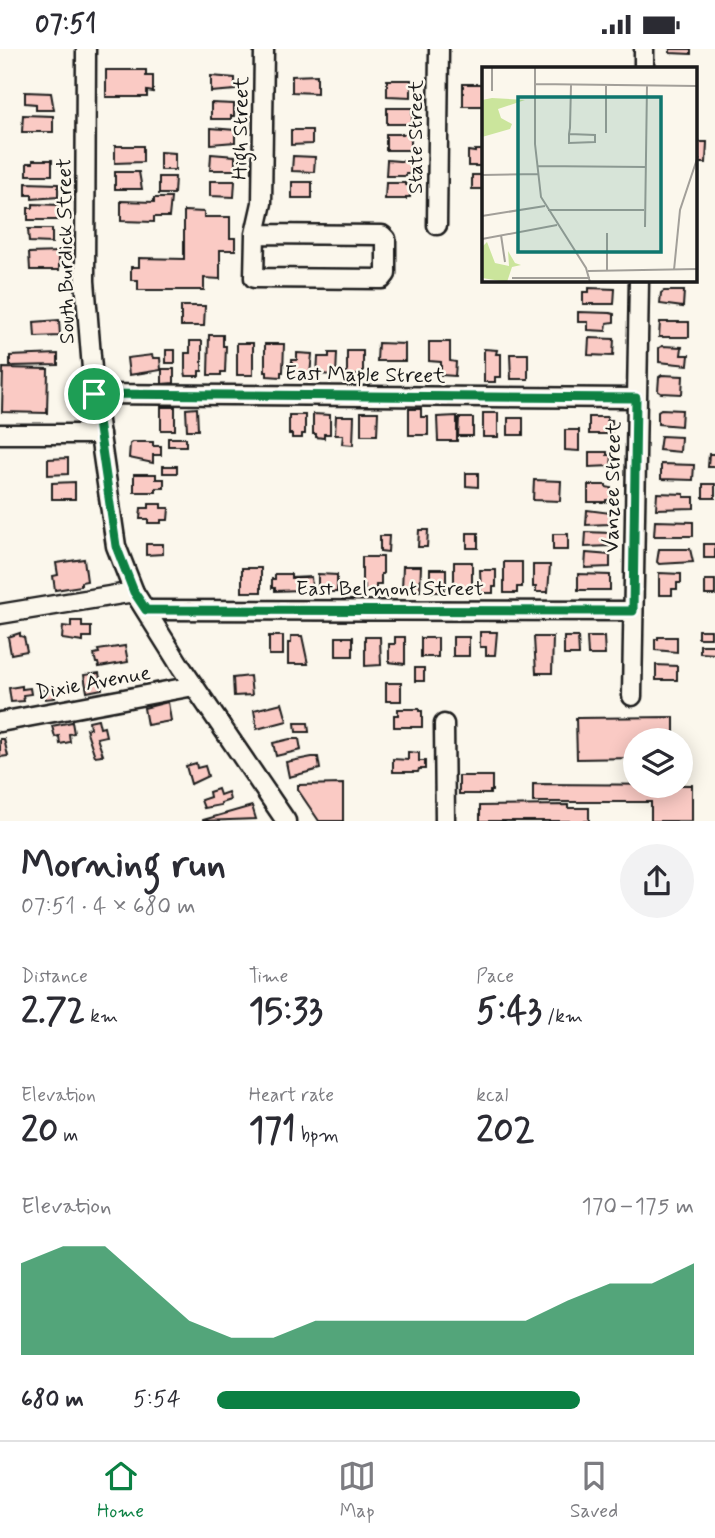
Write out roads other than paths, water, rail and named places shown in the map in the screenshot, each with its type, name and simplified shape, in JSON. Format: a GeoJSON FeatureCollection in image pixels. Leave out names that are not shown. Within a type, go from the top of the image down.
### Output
{"type":"FeatureCollection","features":[{"type":"Feature","properties":{"kind":"street","name":"South Burdick Street"},"geometry":{"type":"LineString","coordinates":[[86,49],[85,281],[94,394],[116,546],[134,592],[286,821]]}},
{"type":"Feature","properties":{"kind":"street","name":"High Street"},"geometry":{"type":"LineString","coordinates":[[255,234],[382,235],[386,239],[386,274],[382,279],[254,278],[255,234],[261,207],[264,49]]}},
{"type":"Feature","properties":{"kind":"street","name":"State Street"},"geometry":{"type":"LineString","coordinates":[[437,225],[439,49]]}},
{"type":"Feature","properties":{"kind":"street"},"geometry":{"type":"LineString","coordinates":[[644,49],[644,67]]}},
{"type":"Feature","properties":{"kind":"street","name":"Vanzee Street"},"geometry":{"type":"LineString","coordinates":[[632,696],[639,282]]}},
{"type":"Feature","properties":{"kind":"street","name":"East Maple Street"},"geometry":{"type":"LineString","coordinates":[[94,394],[636,398]]}},
{"type":"Feature","properties":{"kind":"street"},"geometry":{"type":"LineString","coordinates":[[0,434],[100,434]]}},
{"type":"Feature","properties":{"kind":"street"},"geometry":{"type":"LineString","coordinates":[[0,614],[134,592]]}},
{"type":"Feature","properties":{"kind":"street","name":"East Belmont Street"},"geometry":{"type":"LineString","coordinates":[[146,610],[633,611]]}},
{"type":"Feature","properties":{"kind":"street","name":"Dixie Avenue"},"geometry":{"type":"LineString","coordinates":[[0,722],[194,686]]}},
{"type":"Feature","properties":{"kind":"street"},"geometry":{"type":"LineString","coordinates":[[444,724],[445,821]]}}]}
